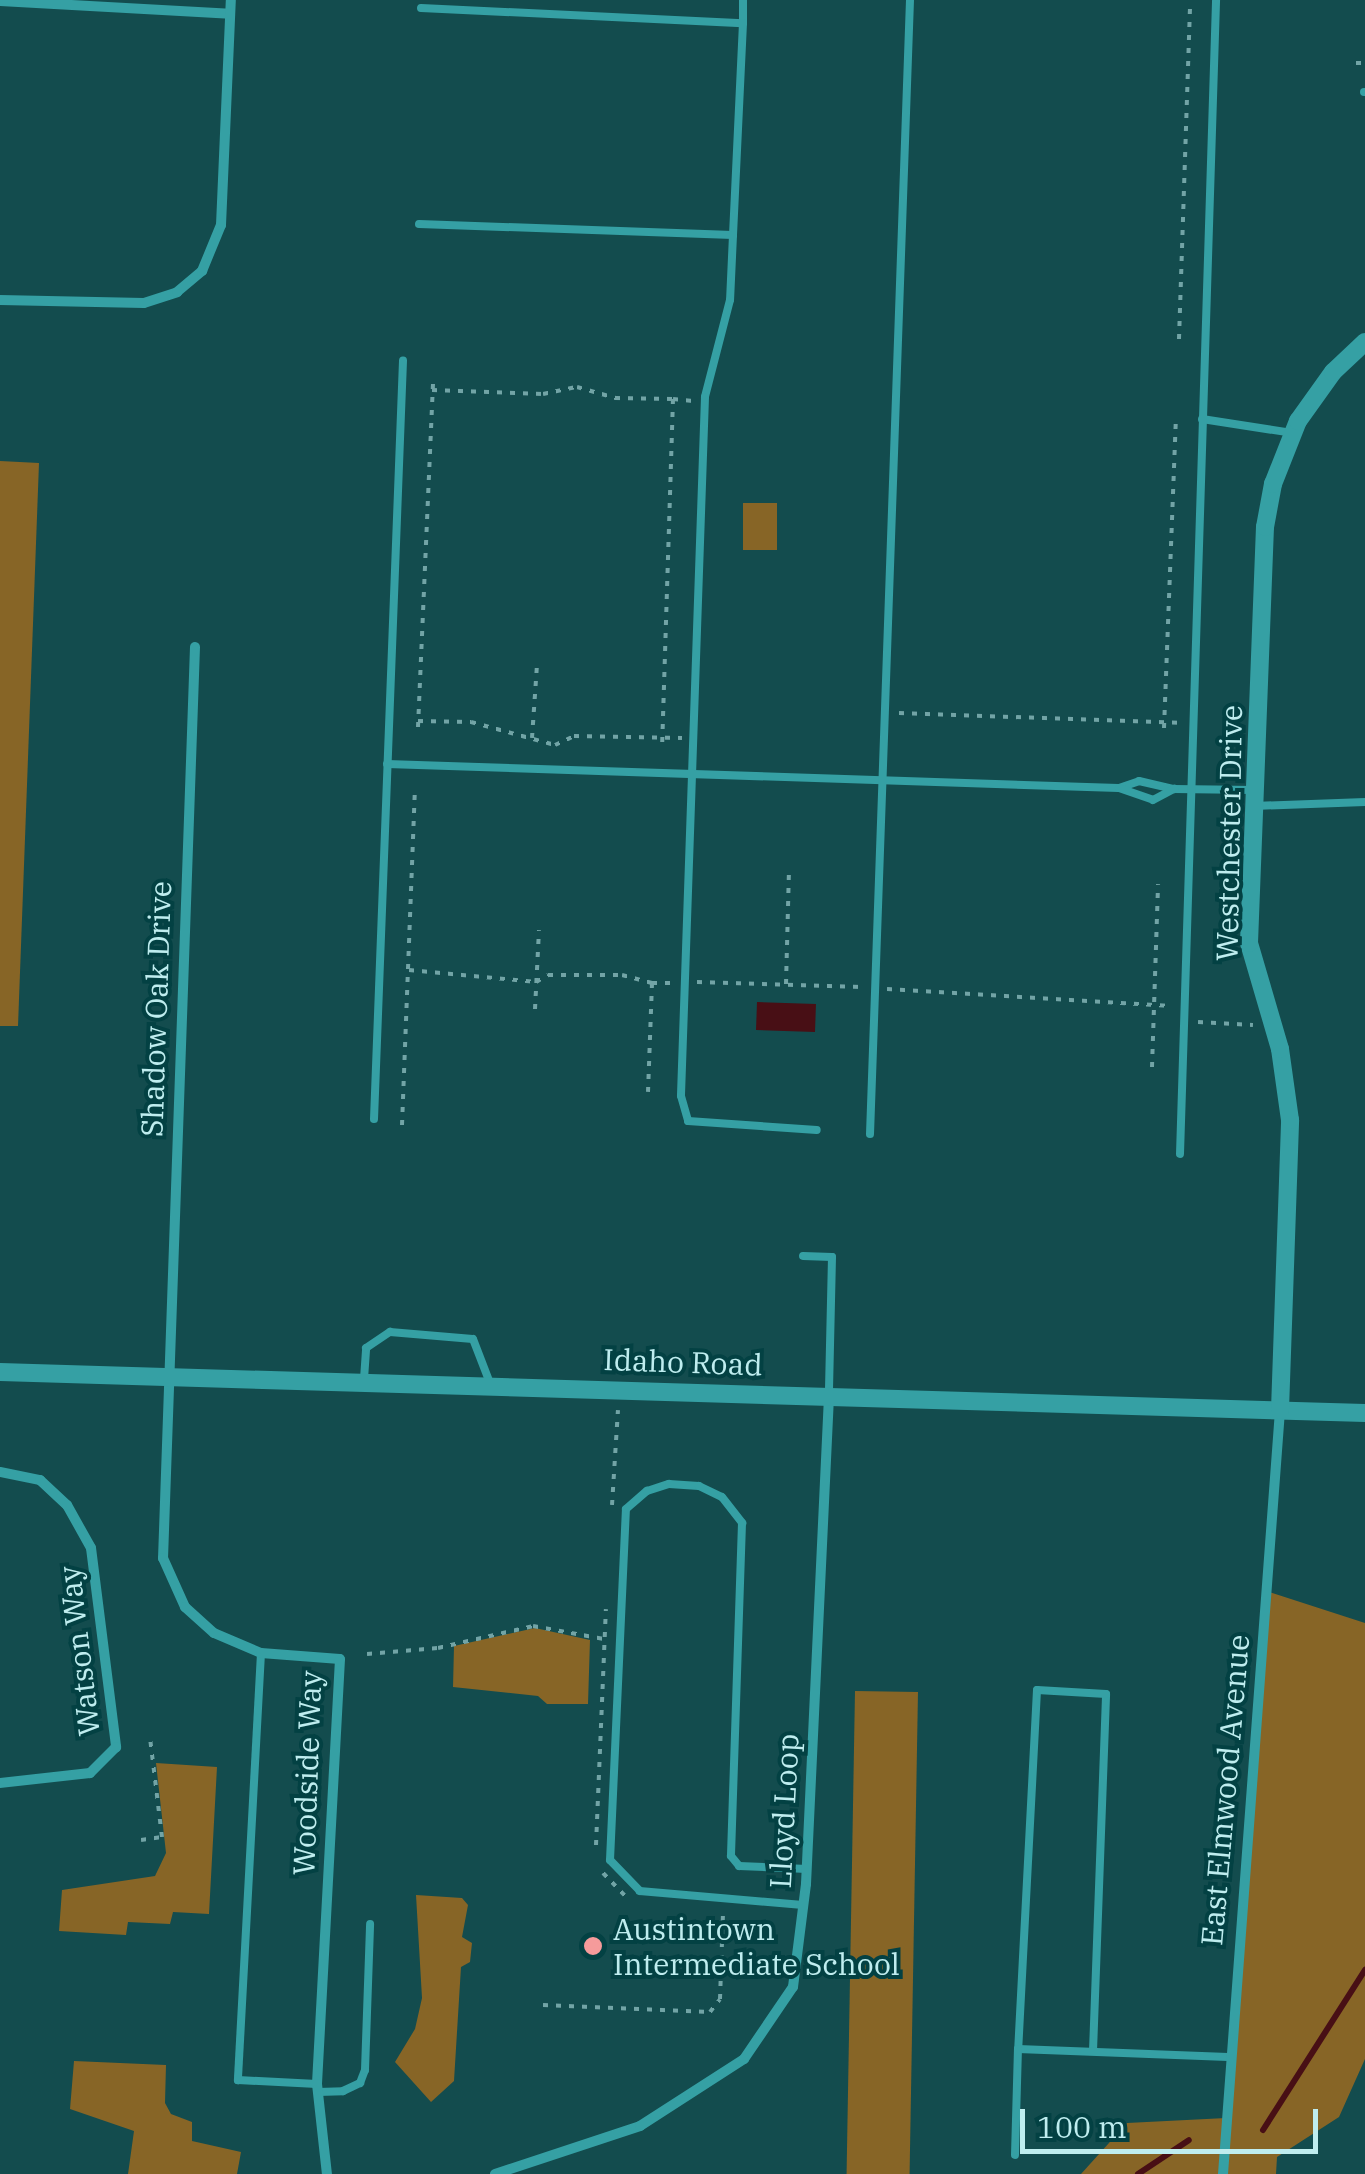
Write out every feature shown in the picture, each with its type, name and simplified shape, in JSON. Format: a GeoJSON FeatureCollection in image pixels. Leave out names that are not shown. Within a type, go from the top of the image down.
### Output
{"type":"FeatureCollection","features":[{"type":"Feature","properties":{"kind":"street"},"geometry":{"type":"LineString","coordinates":[[0,300],[144,304],[193,280],[213,252],[220,226],[230,0]]}},
{"type":"Feature","properties":{"kind":"street"},"geometry":{"type":"LineString","coordinates":[[0,1],[230,14]]}},
{"type":"Feature","properties":{"kind":"street","name":"Westchester Drive"},"geometry":{"type":"LineString","coordinates":[[1280,1410],[1290,1120],[1273,1025],[1250,952],[1265,526],[1292,433],[1315,394],[1365,342]]}},
{"type":"Feature","properties":{"kind":"street","name":"Shadow Oak Drive"},"geometry":{"type":"LineString","coordinates":[[167,1373],[195,647]]}},
{"type":"Feature","properties":{"kind":"street","name":"Idaho Road"},"geometry":{"type":"LineString","coordinates":[[0,1372],[364,1379],[1365,1414]]}},
{"type":"Feature","properties":{"kind":"street","name":"Woodside Way"},"geometry":{"type":"LineString","coordinates":[[167,1373],[163,1558],[184,1606],[214,1633],[260,1654],[340,1659],[317,2088],[328,2174]]}},
{"type":"Feature","properties":{"kind":"street","name":"Lloyd Loop"},"geometry":{"type":"LineString","coordinates":[[496,2174],[640,2126],[744,2060],[793,1987],[807,1870],[829,1394]]}},
{"type":"Feature","properties":{"kind":"street","name":"East Elmwood Avenue"},"geometry":{"type":"LineString","coordinates":[[1223,2174],[1228,2057],[1280,1410]]}},
{"type":"Feature","properties":{"kind":"street","name":"Watson Way"},"geometry":{"type":"LineString","coordinates":[[0,1472],[40,1480],[67,1505],[91,1548],[116,1747],[90,1773],[0,1783]]}},
{"type":"Feature","properties":{"kind":"lane"},"geometry":{"type":"LineString","coordinates":[[743,0],[730,300],[705,403],[694,738],[688,774],[681,1096],[688,1121],[817,1130]]}},
{"type":"Feature","properties":{"kind":"lane"},"geometry":{"type":"LineString","coordinates":[[870,1134],[910,0]]}},
{"type":"Feature","properties":{"kind":"lane"},"geometry":{"type":"LineString","coordinates":[[1180,1154],[1216,0]]}},
{"type":"Feature","properties":{"kind":"lane"},"geometry":{"type":"LineString","coordinates":[[421,8],[743,23]]}},
{"type":"Feature","properties":{"kind":"lane"},"geometry":{"type":"LineString","coordinates":[[419,224],[732,235]]}},
{"type":"Feature","properties":{"kind":"lane"},"geometry":{"type":"LineString","coordinates":[[374,1119],[403,361]]}},
{"type":"Feature","properties":{"kind":"lane"},"geometry":{"type":"LineString","coordinates":[[1202,418],[1292,433]]}},
{"type":"Feature","properties":{"kind":"lane"},"geometry":{"type":"LineString","coordinates":[[387,764],[1119,788],[1150,782],[1174,789],[1255,798],[1365,802]]}},
{"type":"Feature","properties":{"kind":"lane"},"geometry":{"type":"LineString","coordinates":[[1119,788],[1153,800],[1174,789]]}},
{"type":"Feature","properties":{"kind":"lane"},"geometry":{"type":"LineString","coordinates":[[803,1256],[832,1256],[829,1394]]}},
{"type":"Feature","properties":{"kind":"lane"},"geometry":{"type":"LineString","coordinates":[[364,1379],[366,1348],[390,1332],[473,1338],[490,1383]]}},
{"type":"Feature","properties":{"kind":"lane"},"geometry":{"type":"LineString","coordinates":[[804,1905],[640,1892],[610,1860],[626,1509],[648,1491],[669,1484],[699,1486],[722,1497],[742,1523],[730,1856],[739,1866],[807,1870]]}},
{"type":"Feature","properties":{"kind":"lane"},"geometry":{"type":"LineString","coordinates":[[260,1654],[238,2080],[343,2092],[360,2083],[364,2070],[370,1924]]}},
{"type":"Feature","properties":{"kind":"lane"},"geometry":{"type":"LineString","coordinates":[[1015,2155],[1037,1690],[1106,1694],[1093,2051]]}},
{"type":"Feature","properties":{"kind":"lane"},"geometry":{"type":"LineString","coordinates":[[1018,2049],[1228,2057]]}},
{"type":"Feature","properties":{"kind":"path"},"geometry":{"type":"LineString","coordinates":[[1178,338],[1190,4]]}},
{"type":"Feature","properties":{"kind":"path"},"geometry":{"type":"LineString","coordinates":[[1356,63],[1365,63]]}},
{"type":"Feature","properties":{"kind":"path"},"geometry":{"type":"LineString","coordinates":[[432,380],[418,724],[471,722],[508,738],[532,738],[555,745],[574,736],[694,738]]}},
{"type":"Feature","properties":{"kind":"path"},"geometry":{"type":"LineString","coordinates":[[432,390],[543,394],[577,386],[615,398],[705,403]]}},
{"type":"Feature","properties":{"kind":"path"},"geometry":{"type":"LineString","coordinates":[[662,746],[673,399]]}},
{"type":"Feature","properties":{"kind":"path"},"geometry":{"type":"LineString","coordinates":[[1164,725],[1176,421]]}},
{"type":"Feature","properties":{"kind":"path"},"geometry":{"type":"LineString","coordinates":[[532,738],[537,665]]}},
{"type":"Feature","properties":{"kind":"path"},"geometry":{"type":"LineString","coordinates":[[882,712],[1194,724]]}},
{"type":"Feature","properties":{"kind":"path"},"geometry":{"type":"LineString","coordinates":[[402,1125],[416,787]]}},
{"type":"Feature","properties":{"kind":"path"},"geometry":{"type":"LineString","coordinates":[[786,984],[789,869]]}},
{"type":"Feature","properties":{"kind":"path"},"geometry":{"type":"LineString","coordinates":[[1152,1066],[1158,884]]}},
{"type":"Feature","properties":{"kind":"path"},"geometry":{"type":"LineString","coordinates":[[535,1008],[538,930]]}},
{"type":"Feature","properties":{"kind":"path"},"geometry":{"type":"LineString","coordinates":[[409,970],[536,982],[574,974],[652,983],[786,984],[1185,1007]]}},
{"type":"Feature","properties":{"kind":"path"},"geometry":{"type":"LineString","coordinates":[[648,1092],[652,983]]}},
{"type":"Feature","properties":{"kind":"path"},"geometry":{"type":"LineString","coordinates":[[1184,1022],[1273,1025]]}},
{"type":"Feature","properties":{"kind":"path"},"geometry":{"type":"LineString","coordinates":[[611,1522],[618,1405]]}},
{"type":"Feature","properties":{"kind":"path"},"geometry":{"type":"LineString","coordinates":[[596,1851],[606,1600]]}},
{"type":"Feature","properties":{"kind":"path"},"geometry":{"type":"LineString","coordinates":[[367,1654],[438,1648],[534,1626],[604,1639]]}},
{"type":"Feature","properties":{"kind":"path"},"geometry":{"type":"LineString","coordinates":[[142,1840],[162,1837],[150,1738]]}},
{"type":"Feature","properties":{"kind":"path"},"geometry":{"type":"LineString","coordinates":[[598,1862],[606,1882],[632,1900]]}},
{"type":"Feature","properties":{"kind":"path"},"geometry":{"type":"LineString","coordinates":[[542,2005],[710,2012],[720,1999],[723,1912],[705,1911]]}},
{"type":"Feature","properties":{"kind":"shaded area"},"geometry":{"type":"Polygon","coordinates":[[[0,461],[39,463],[18,1026],[0,1026],[0,461]]]}},
{"type":"Feature","properties":{"kind":"shaded area"},"geometry":{"type":"Polygon","coordinates":[[[743,503],[777,503],[777,550],[743,550],[743,503]]]}},
{"type":"Feature","properties":{"kind":"shaded area"},"geometry":{"type":"Polygon","coordinates":[[[757,1002],[816,1004],[815,1032],[756,1030],[757,1002]]]}},
{"type":"Feature","properties":{"kind":"shaded area"},"geometry":{"type":"Polygon","coordinates":[[[1269,1592],[1365,1623],[1365,2059],[1339,2117],[1277,2157],[1276,2174],[1081,2174],[1127,2123],[1226,2118],[1269,1592]]]}},
{"type":"Feature","properties":{"kind":"shaded area"},"geometry":{"type":"Polygon","coordinates":[[[535,1628],[590,1640],[588,1704],[547,1704],[538,1696],[453,1687],[454,1646],[535,1628]]]}},
{"type":"Feature","properties":{"kind":"shaded area"},"geometry":{"type":"Polygon","coordinates":[[[855,1691],[918,1692],[910,2174],[847,2174],[855,1691]]]}},
{"type":"Feature","properties":{"kind":"shaded area"},"geometry":{"type":"Polygon","coordinates":[[[156,1763],[217,1767],[209,1914],[173,1912],[170,1924],[128,1922],[126,1935],[59,1931],[62,1890],[155,1876],[166,1853],[156,1763]]]}},
{"type":"Feature","properties":{"kind":"shaded area"},"geometry":{"type":"Polygon","coordinates":[[[416,1895],[462,1898],[468,1905],[462,1937],[472,1943],[470,1962],[461,1967],[454,2081],[431,2102],[395,2062],[415,2029],[422,1998],[416,1895]]]}},
{"type":"Feature","properties":{"kind":"shaded area"},"geometry":{"type":"Polygon","coordinates":[[[74,2061],[166,2065],[165,2103],[171,2114],[192,2122],[192,2141],[241,2152],[237,2174],[128,2174],[134,2131],[70,2109],[74,2061]]]}},
{"type":"Feature","properties":{"kind":"waterway"},"geometry":{"type":"LineString","coordinates":[[1263,2130],[1365,1970]]}},
{"type":"Feature","properties":{"kind":"waterway"},"geometry":{"type":"LineString","coordinates":[[1138,2174],[1189,2140]]}},
{"type":"Feature","properties":{"kind":"place","name":"Austintown Intermediate School"},"geometry":{"type":"Point","coordinates":[593,1946]}}]}
